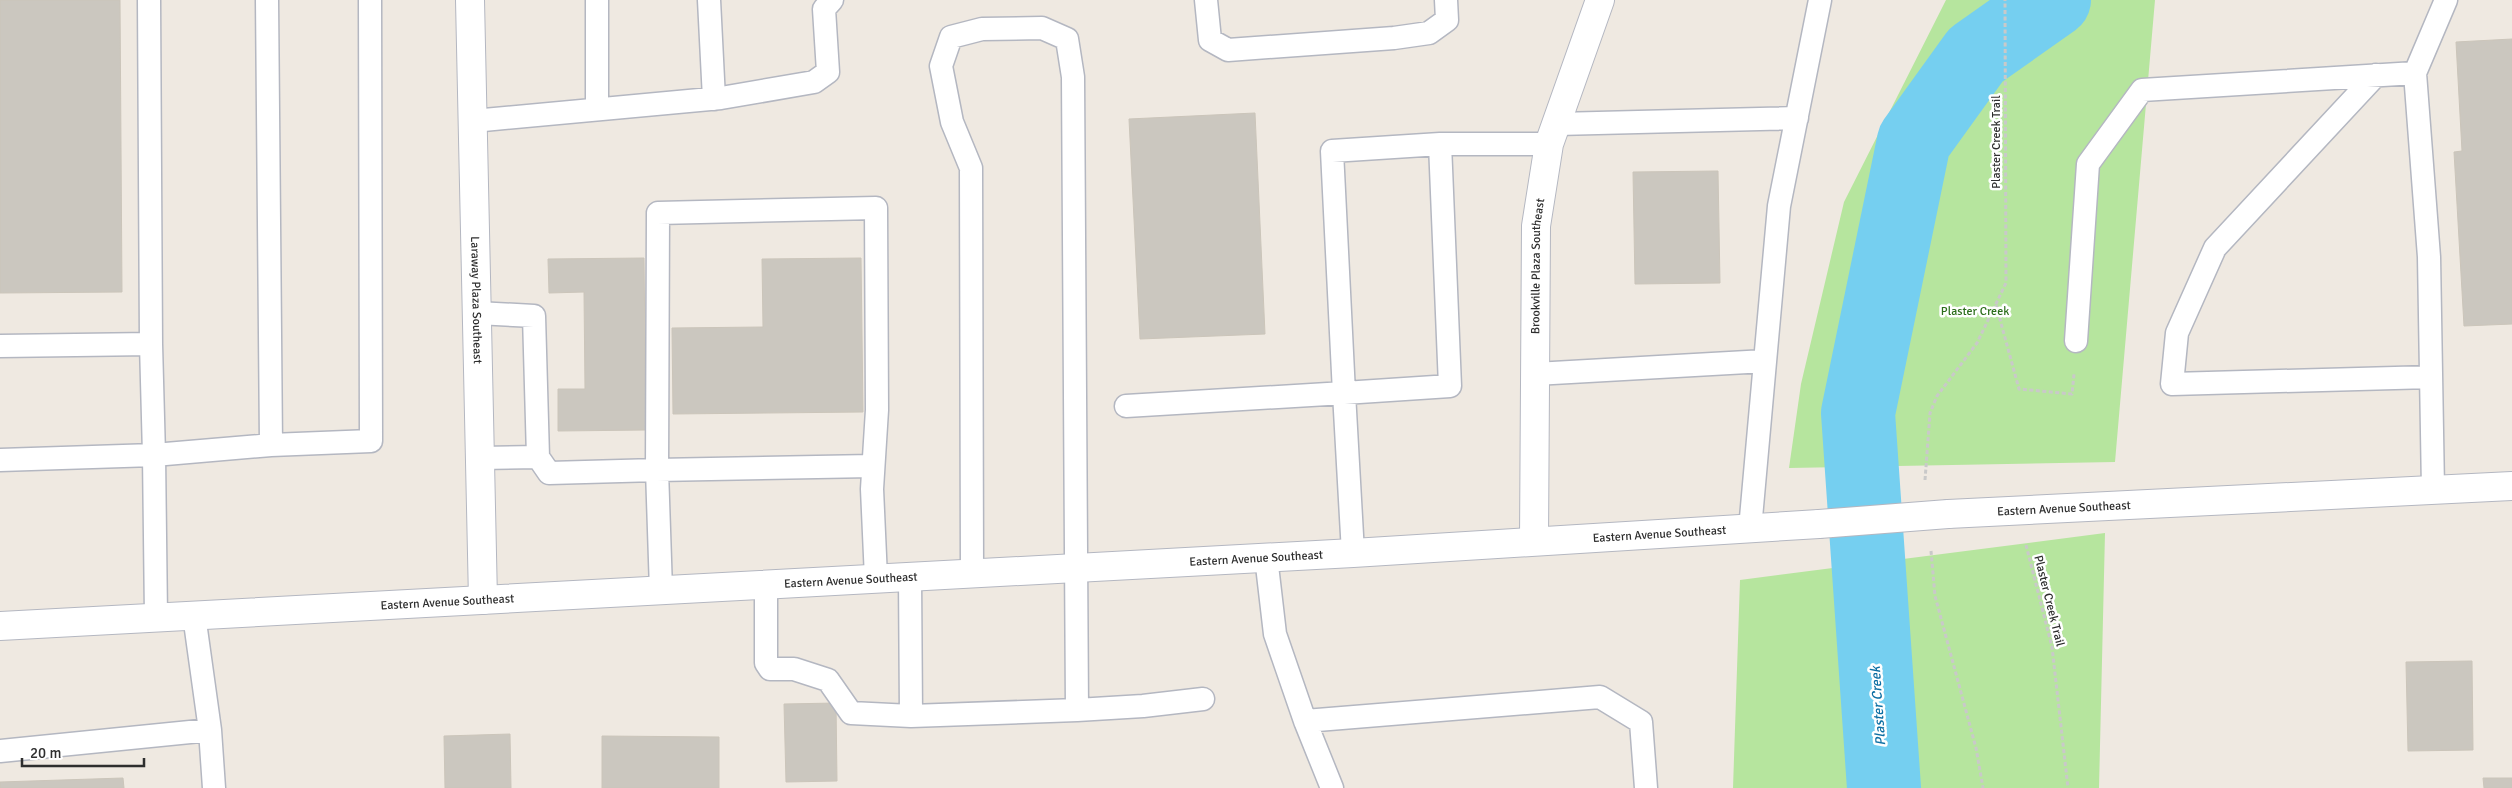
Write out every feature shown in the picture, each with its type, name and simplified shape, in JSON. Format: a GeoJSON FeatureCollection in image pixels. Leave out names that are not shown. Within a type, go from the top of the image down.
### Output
{"type":"FeatureCollection","features":[{"type":"Feature","properties":{"kind":"main road","name":"Laraway Plaza Southeast"},"geometry":{"type":"LineString","coordinates":[[470,0],[483,600]]}},
{"type":"Feature","properties":{"kind":"main road","name":"Brookville Plaza Southeast"},"geometry":{"type":"LineString","coordinates":[[1534,541],[1536,226],[1553,134],[1600,0]]}},
{"type":"Feature","properties":{"kind":"main road","name":"Eastern Avenue Southeast"},"geometry":{"type":"LineString","coordinates":[[0,626],[1353,553],[1750,529],[2016,509],[2512,486]]}},
{"type":"Feature","properties":{"kind":"lane"},"geometry":{"type":"LineString","coordinates":[[150,0],[150,344],[154,455],[156,617]]}},
{"type":"Feature","properties":{"kind":"lane"},"geometry":{"type":"LineString","coordinates":[[267,0],[271,446]]}},
{"type":"Feature","properties":{"kind":"lane"},"geometry":{"type":"LineString","coordinates":[[0,460],[154,455],[371,441],[370,0]]}},
{"type":"Feature","properties":{"kind":"lane"},"geometry":{"type":"LineString","coordinates":[[597,0],[597,109]]}},
{"type":"Feature","properties":{"kind":"lane"},"geometry":{"type":"LineString","coordinates":[[709,0],[714,98]]}},
{"type":"Feature","properties":{"kind":"lane"},"geometry":{"type":"LineString","coordinates":[[1206,0],[1210,40],[1228,50],[1394,38],[1429,33],[1447,20],[1446,0]]}},
{"type":"Feature","properties":{"kind":"lane"},"geometry":{"type":"LineString","coordinates":[[1750,529],[1779,206],[1820,0]]}},
{"type":"Feature","properties":{"kind":"lane"},"geometry":{"type":"LineString","coordinates":[[2433,490],[2429,257],[2415,73],[2446,0]]}},
{"type":"Feature","properties":{"kind":"lane"},"geometry":{"type":"LineString","coordinates":[[473,121],[714,98],[814,82],[828,72],[825,3]]}},
{"type":"Feature","properties":{"kind":"lane"},"geometry":{"type":"LineString","coordinates":[[972,573],[972,168],[952,122],[941,66],[952,37],[982,29],[1042,28],[1067,39],[1073,77],[1078,567],[1077,710]]}},
{"type":"Feature","properties":{"kind":"lane"},"geometry":{"type":"LineString","coordinates":[[2076,341],[2088,164],[2142,90],[2415,73]]}},
{"type":"Feature","properties":{"kind":"lane"},"geometry":{"type":"LineString","coordinates":[[2376,75],[2215,248],[2177,333],[2172,384],[2431,377]]}},
{"type":"Feature","properties":{"kind":"lane"},"geometry":{"type":"LineString","coordinates":[[1353,553],[1332,152],[1553,134],[1797,118]]}},
{"type":"Feature","properties":{"kind":"lane"},"geometry":{"type":"LineString","coordinates":[[1126,406],[1450,386],[1440,144]]}},
{"type":"Feature","properties":{"kind":"lane"},"geometry":{"type":"LineString","coordinates":[[661,590],[657,470],[658,213],[876,208],[877,410],[872,466],[876,578]]}},
{"type":"Feature","properties":{"kind":"lane"},"geometry":{"type":"LineString","coordinates":[[477,313],[534,316],[538,457],[549,473],[872,466]]}},
{"type":"Feature","properties":{"kind":"lane"},"geometry":{"type":"LineString","coordinates":[[0,346],[150,344]]}},
{"type":"Feature","properties":{"kind":"lane"},"geometry":{"type":"LineString","coordinates":[[1535,374],[1765,361]]}},
{"type":"Feature","properties":{"kind":"lane"},"geometry":{"type":"LineString","coordinates":[[480,458],[538,457]]}},
{"type":"Feature","properties":{"kind":"lane"},"geometry":{"type":"LineString","coordinates":[[1266,557],[1275,634],[1305,721],[1332,788]]}},
{"type":"Feature","properties":{"kind":"lane"},"geometry":{"type":"LineString","coordinates":[[910,576],[911,716]]}},
{"type":"Feature","properties":{"kind":"lane"},"geometry":{"type":"LineString","coordinates":[[766,584],[766,663],[770,669],[794,669],[828,680],[851,713],[911,716],[1077,710],[1143,706],[1203,699]]}},
{"type":"Feature","properties":{"kind":"lane"},"geometry":{"type":"LineString","coordinates":[[194,615],[210,730],[214,788]]}},
{"type":"Feature","properties":{"kind":"lane"},"geometry":{"type":"LineString","coordinates":[[1305,721],[1600,697],[1641,722],[1646,788]]}},
{"type":"Feature","properties":{"kind":"lane"},"geometry":{"type":"LineString","coordinates":[[0,751],[210,730]]}},
{"type":"Feature","properties":{"kind":"path","name":"Plaster Creek Trail"},"geometry":{"type":"LineString","coordinates":[[2005,0],[2006,283]]}},
{"type":"Feature","properties":{"kind":"path"},"geometry":{"type":"LineString","coordinates":[[1996,304],[2019,389],[2072,394],[2076,341]]}},
{"type":"Feature","properties":{"kind":"path","name":"Plaster Creek Trail"},"geometry":{"type":"LineString","coordinates":[[2016,509],[2052,647],[2068,788]]}},
{"type":"Feature","properties":{"kind":"path"},"geometry":{"type":"LineString","coordinates":[[1976,748],[1983,788]]}},
{"type":"Feature","properties":{"kind":"green space","name":"Plaster Creek"},"geometry":{"type":"Polygon","coordinates":[[[1946,0],[2155,0],[2115,462],[1789,468],[1801,384],[1844,202],[1946,0]]]}},
{"type":"Feature","properties":{"kind":"green space","name":"Plaster Creek"},"geometry":{"type":"Polygon","coordinates":[[[2105,533],[2099,788],[1733,788],[1740,580],[2105,533]]]}},
{"type":"Feature","properties":{"kind":"building"},"geometry":{"type":"Polygon","coordinates":[[[0,0],[120,0],[122,292],[0,293],[0,0]]]}},
{"type":"Feature","properties":{"kind":"building"},"geometry":{"type":"Polygon","coordinates":[[[2512,39],[2512,324],[2464,326],[2454,152],[2462,151],[2456,42],[2512,39]]]}},
{"type":"Feature","properties":{"kind":"building"},"geometry":{"type":"Polygon","coordinates":[[[1255,113],[1265,334],[1140,339],[1129,119],[1255,113]]]}},
{"type":"Feature","properties":{"kind":"building"},"geometry":{"type":"Polygon","coordinates":[[[1718,171],[1720,283],[1635,284],[1633,172],[1718,171]]]}},
{"type":"Feature","properties":{"kind":"building"},"geometry":{"type":"Polygon","coordinates":[[[644,258],[646,430],[558,431],[558,389],[585,389],[584,292],[549,293],[548,259],[644,258]]]}},
{"type":"Feature","properties":{"kind":"building"},"geometry":{"type":"Polygon","coordinates":[[[861,258],[863,412],[673,414],[672,328],[763,327],[762,259],[861,258]]]}},
{"type":"Feature","properties":{"kind":"building"},"geometry":{"type":"Polygon","coordinates":[[[2472,661],[2473,750],[2408,751],[2406,662],[2472,661]]]}},
{"type":"Feature","properties":{"kind":"building"},"geometry":{"type":"Polygon","coordinates":[[[836,703],[837,781],[786,782],[784,704],[836,703]]]}},
{"type":"Feature","properties":{"kind":"building"},"geometry":{"type":"Polygon","coordinates":[[[510,734],[511,788],[445,788],[444,736],[510,734]]]}},
{"type":"Feature","properties":{"kind":"building"},"geometry":{"type":"Polygon","coordinates":[[[602,736],[719,737],[719,788],[602,788],[602,736]]]}},
{"type":"Feature","properties":{"kind":"building"},"geometry":{"type":"Polygon","coordinates":[[[123,778],[124,788],[0,788],[0,782],[123,778]]]}},
{"type":"Feature","properties":{"kind":"building"},"geometry":{"type":"Polygon","coordinates":[[[2483,778],[2512,778],[2512,788],[2484,788],[2483,778]]]}},
{"type":"Feature","properties":{"kind":"waterway","name":"Plaster Creek"},"geometry":{"type":"LineString","coordinates":[[1884,788],[1858,413],[1914,141],[1976,55],[2054,0]]}}]}
